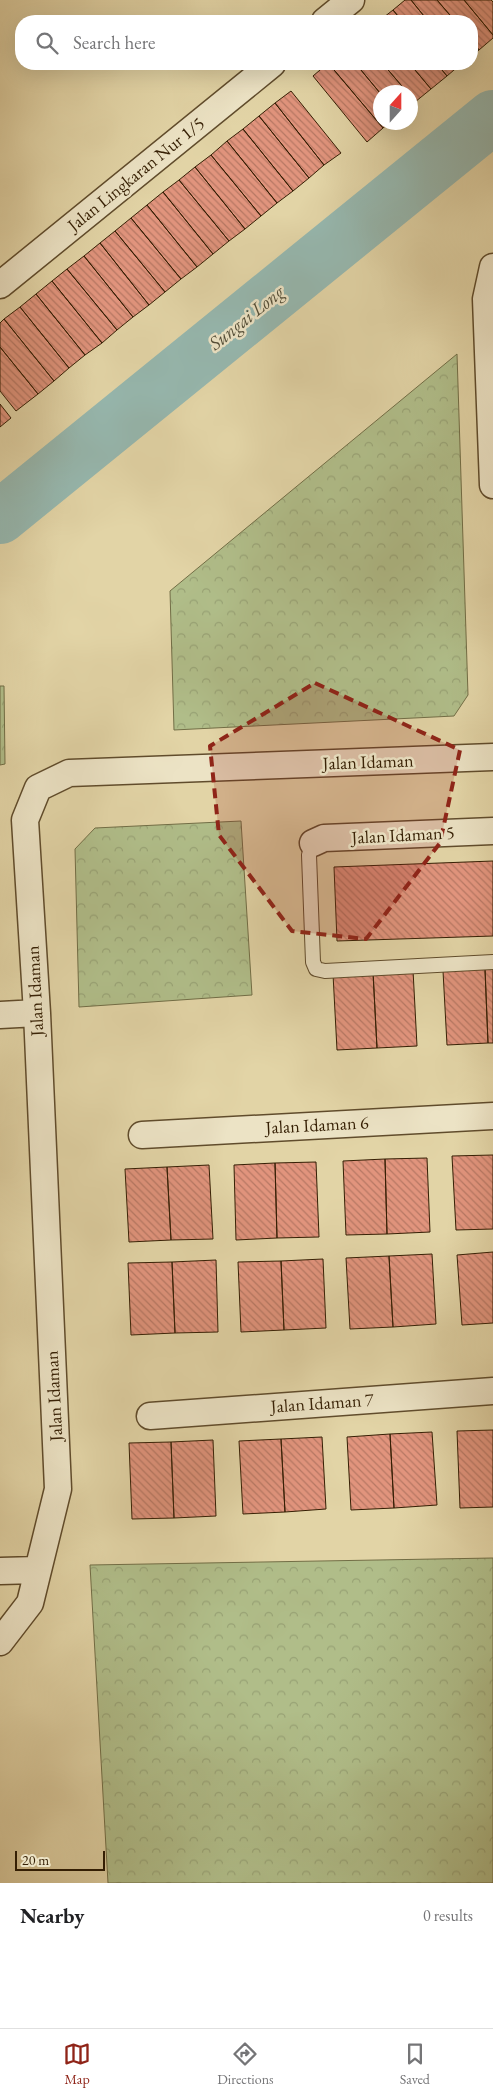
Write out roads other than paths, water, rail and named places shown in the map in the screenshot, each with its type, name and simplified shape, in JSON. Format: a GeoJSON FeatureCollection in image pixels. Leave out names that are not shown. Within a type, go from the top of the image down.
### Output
{"type":"FeatureCollection","features":[{"type":"Feature","properties":{"kind":"street"},"geometry":{"type":"LineString","coordinates":[[332,15],[351,0]]}},
{"type":"Feature","properties":{"kind":"street","name":"Jalan Lingkaran Nur 1/5"},"geometry":{"type":"LineString","coordinates":[[0,284],[265,70]]}},
{"type":"Feature","properties":{"kind":"street"},"geometry":{"type":"LineString","coordinates":[[493,267],[486,299],[493,484]]}},
{"type":"Feature","properties":{"kind":"street","name":"Jalan Idaman"},"geometry":{"type":"LineString","coordinates":[[0,1642],[30,1603],[58,1489],[25,820],[38,788],[68,773],[493,757]]}},
{"type":"Feature","properties":{"kind":"street","name":"Jalan Idaman 5"},"geometry":{"type":"LineString","coordinates":[[313,843],[324,838],[493,831]]}},
{"type":"Feature","properties":{"kind":"street"},"geometry":{"type":"LineString","coordinates":[[0,1015],[36,1013]]}},
{"type":"Feature","properties":{"kind":"street","name":"Jalan Idaman 6"},"geometry":{"type":"LineString","coordinates":[[142,1135],[493,1116]]}},
{"type":"Feature","properties":{"kind":"street","name":"Jalan Idaman 7"},"geometry":{"type":"LineString","coordinates":[[150,1416],[493,1391]]}},
{"type":"Feature","properties":{"kind":"street"},"geometry":{"type":"LineString","coordinates":[[0,1571],[37,1570]]}},
{"type":"Feature","properties":{"kind":"lane"},"geometry":{"type":"LineString","coordinates":[[313,843],[309,855],[313,962],[316,969],[493,962]]}},
{"type":"Feature","properties":{"kind":"waterway","name":"Sungai Long"},"geometry":{"type":"LineString","coordinates":[[0,517],[493,117]]}}]}
